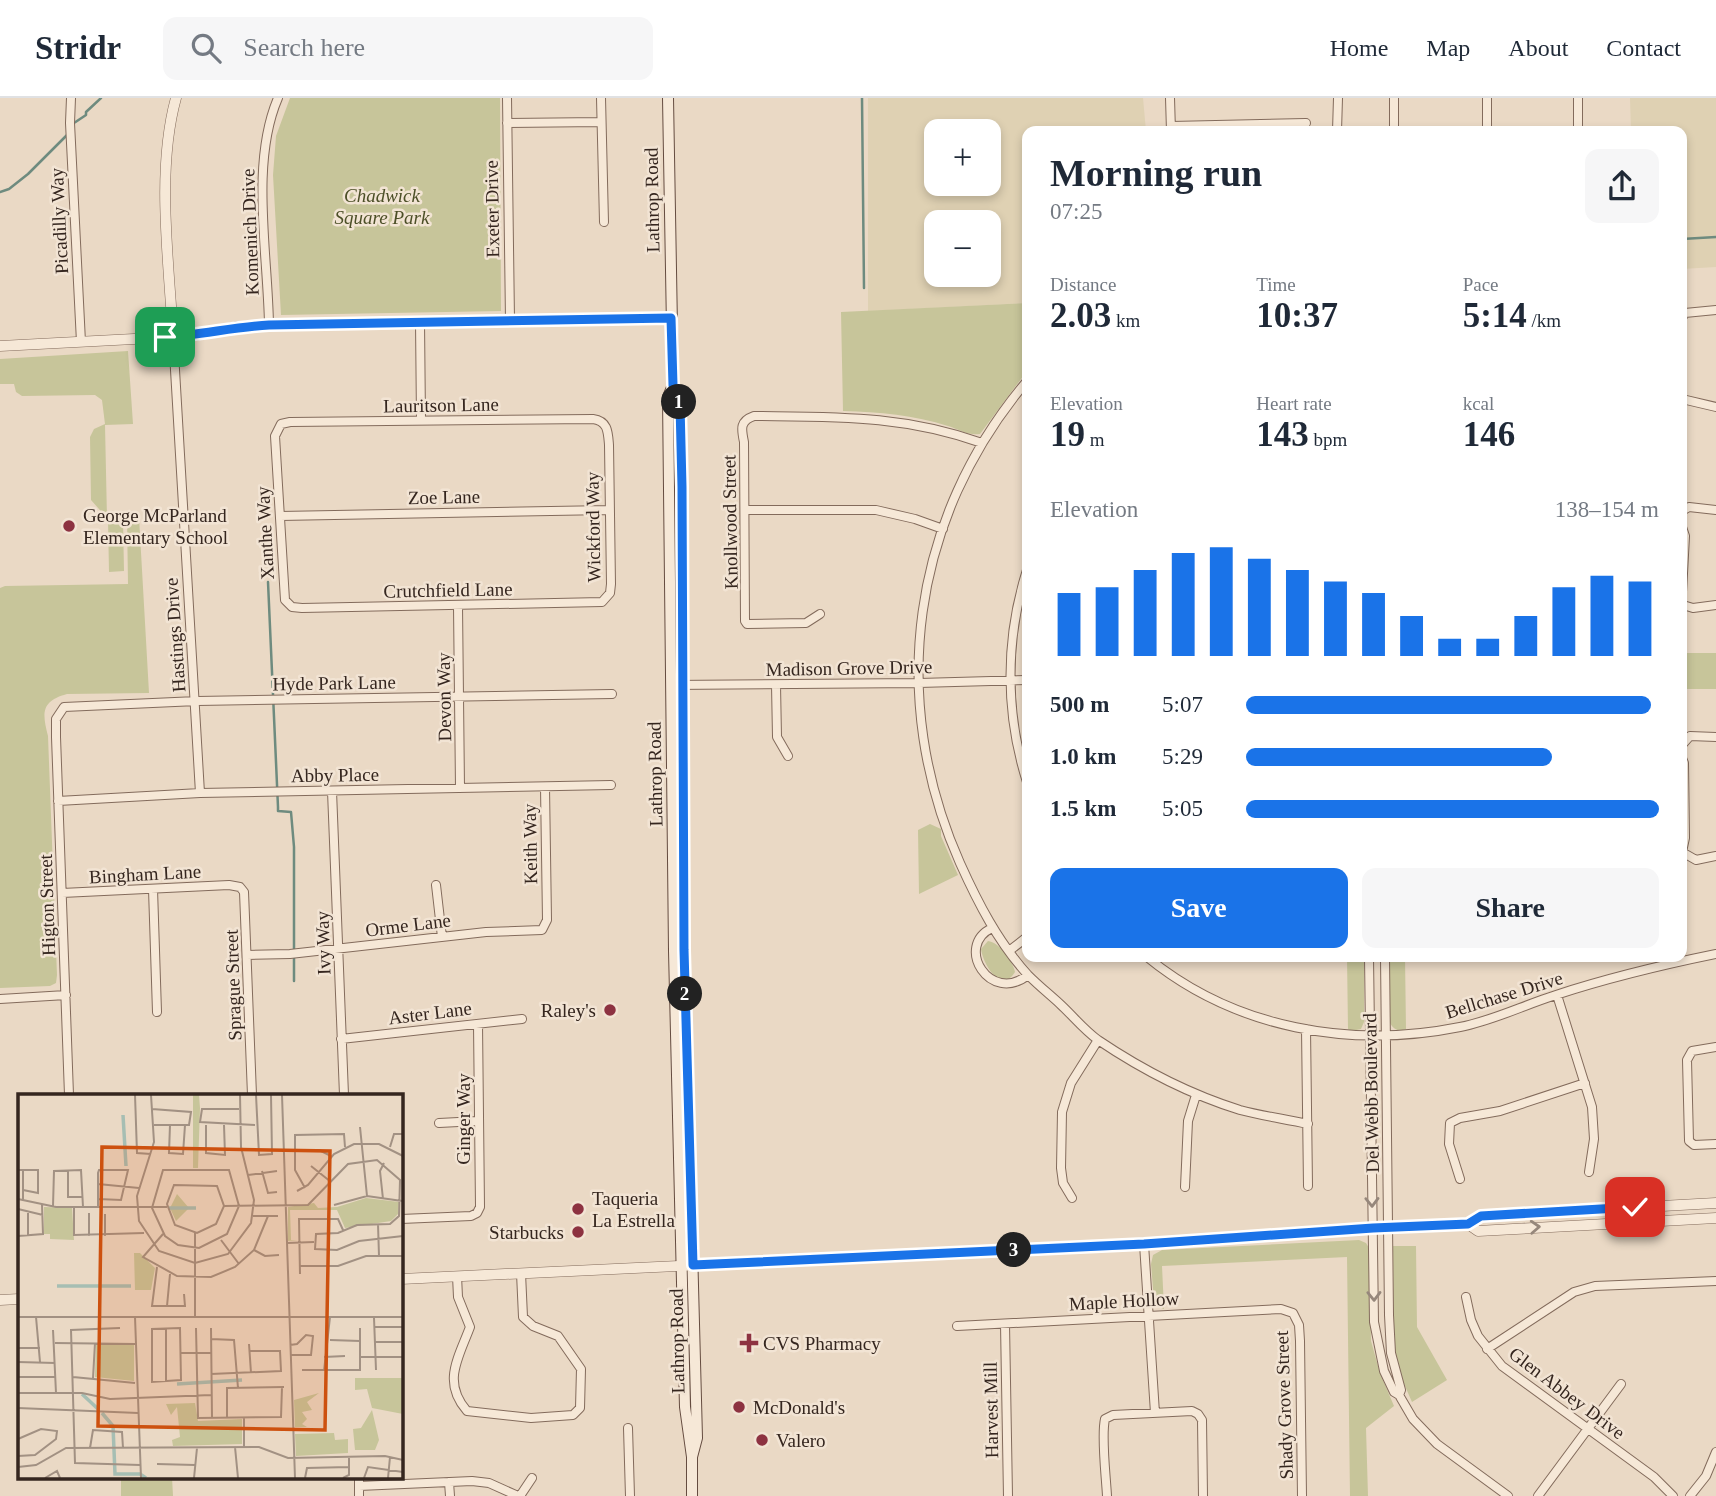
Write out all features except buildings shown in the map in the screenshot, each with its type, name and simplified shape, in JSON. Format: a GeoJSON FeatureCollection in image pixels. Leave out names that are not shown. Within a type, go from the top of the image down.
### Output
{"type":"FeatureCollection","features":[{"type":"Feature","properties":{"kind":"main road","name":"Lathrop Road"},"geometry":{"type":"LineString","coordinates":[[668,98],[673,385],[680,404],[684,685],[679,951],[681,1265],[684,1407],[692,1457],[692,1496]]}},
{"type":"Feature","properties":{"kind":"main road","name":"Lathrop Road"},"geometry":{"type":"LineString","coordinates":[[673,385],[668,397],[671,685],[693,1265],[697,1438],[692,1457]]}},
{"type":"Feature","properties":{"kind":"street","name":"Picadilly Way"},"geometry":{"type":"LineString","coordinates":[[71,98],[81,342]]}},
{"type":"Feature","properties":{"kind":"street","name":"Hastings Drive"},"geometry":{"type":"LineString","coordinates":[[176,98],[168,133],[166,171],[173,336],[201,793]]}},
{"type":"Feature","properties":{"kind":"street","name":"Komenich Drive"},"geometry":{"type":"LineString","coordinates":[[269,325],[262,192],[263,151],[267,129],[278,98]]}},
{"type":"Feature","properties":{"kind":"street","name":"Exeter Drive"},"geometry":{"type":"LineString","coordinates":[[507,98],[510,320]]}},
{"type":"Feature","properties":{"kind":"street"},"geometry":{"type":"LineString","coordinates":[[601,98],[604,222]]}},
{"type":"Feature","properties":{"kind":"street"},"geometry":{"type":"LineString","coordinates":[[1170,98],[1171,126]]}},
{"type":"Feature","properties":{"kind":"street"},"geometry":{"type":"LineString","coordinates":[[1337,126],[1338,98]]}},
{"type":"Feature","properties":{"kind":"street"},"geometry":{"type":"LineString","coordinates":[[1394,98],[1394,126]]}},
{"type":"Feature","properties":{"kind":"street"},"geometry":{"type":"LineString","coordinates":[[1487,98],[1487,126]]}},
{"type":"Feature","properties":{"kind":"street"},"geometry":{"type":"LineString","coordinates":[[1578,98],[1578,126]]}},
{"type":"Feature","properties":{"kind":"street"},"geometry":{"type":"LineString","coordinates":[[507,123],[601,122]]}},
{"type":"Feature","properties":{"kind":"street"},"geometry":{"type":"LineString","coordinates":[[1225,126],[1306,123]]}},
{"type":"Feature","properties":{"kind":"street"},"geometry":{"type":"LineString","coordinates":[[1687,313],[1716,310]]}},
{"type":"Feature","properties":{"kind":"street"},"geometry":{"type":"LineString","coordinates":[[0,346],[191,336],[237,327],[269,325],[671,318]]}},
{"type":"Feature","properties":{"kind":"street"},"geometry":{"type":"LineString","coordinates":[[420,322],[421,420]]}},
{"type":"Feature","properties":{"kind":"street"},"geometry":{"type":"LineString","coordinates":[[1022,388],[982,443],[951,506],[930,570],[921,618],[919,717],[930,780],[946,833],[992,928],[1028,975],[1098,1040],[1196,1095],[1243,1111],[1308,1124]]}},
{"type":"Feature","properties":{"kind":"street"},"geometry":{"type":"LineString","coordinates":[[1687,400],[1716,407]]}},
{"type":"Feature","properties":{"kind":"street","name":"Knollwood Street"},"geometry":{"type":"LineString","coordinates":[[820,614],[806,623],[747,624],[744,442],[741,426],[744,420],[754,416],[867,418],[910,423],[982,443]]}},
{"type":"Feature","properties":{"kind":"street","name":"Lauritson Lane"},"geometry":{"type":"LineString","coordinates":[[277,458],[275,436],[277,429],[285,423],[421,420],[601,420],[608,433],[608,455]]}},
{"type":"Feature","properties":{"kind":"street","name":"Wickford Way"},"geometry":{"type":"LineString","coordinates":[[607,599],[611,584],[608,455]]}},
{"type":"Feature","properties":{"kind":"street","name":"Xanthe Way"},"geometry":{"type":"LineString","coordinates":[[277,458],[284,594],[289,606]]}},
{"type":"Feature","properties":{"kind":"street"},"geometry":{"type":"LineString","coordinates":[[1687,509],[1716,510]]}},
{"type":"Feature","properties":{"kind":"street","name":"Zoe Lane"},"geometry":{"type":"LineString","coordinates":[[281,516],[608,510]]}},
{"type":"Feature","properties":{"kind":"street"},"geometry":{"type":"LineString","coordinates":[[746,510],[876,510],[943,529]]}},
{"type":"Feature","properties":{"kind":"street"},"geometry":{"type":"LineString","coordinates":[[1022,591],[1013,630],[1010,680],[1022,766]]}},
{"type":"Feature","properties":{"kind":"street","name":"Crutchfield Lane"},"geometry":{"type":"LineString","coordinates":[[289,606],[592,604],[607,599]]}},
{"type":"Feature","properties":{"kind":"street"},"geometry":{"type":"LineString","coordinates":[[1687,605],[1693,608],[1716,606]]}},
{"type":"Feature","properties":{"kind":"street","name":"Devon Way"},"geometry":{"type":"LineString","coordinates":[[458,606],[460,788]]}},
{"type":"Feature","properties":{"kind":"street","name":"Madison Grove Drive"},"geometry":{"type":"LineString","coordinates":[[671,685],[919,684],[1022,680]]}},
{"type":"Feature","properties":{"kind":"street"},"geometry":{"type":"LineString","coordinates":[[776,685],[778,737],[788,756]]}},
{"type":"Feature","properties":{"kind":"street","name":"Hyde Park Lane"},"geometry":{"type":"LineString","coordinates":[[58,713],[64,707],[84,705],[197,701],[612,694]]}},
{"type":"Feature","properties":{"kind":"street","name":"Higton Street"},"geometry":{"type":"LineString","coordinates":[[58,713],[56,737],[69,1094]]}},
{"type":"Feature","properties":{"kind":"street"},"geometry":{"type":"LineString","coordinates":[[1687,739],[1690,736],[1716,737]]}},
{"type":"Feature","properties":{"kind":"street","name":"Abby Place"},"geometry":{"type":"LineString","coordinates":[[58,801],[201,793],[611,785]]}},
{"type":"Feature","properties":{"kind":"street","name":"Keith Way"},"geometry":{"type":"LineString","coordinates":[[545,786],[547,901]]}},
{"type":"Feature","properties":{"kind":"street","name":"Ivy Way"},"geometry":{"type":"LineString","coordinates":[[332,791],[344,1094]]}},
{"type":"Feature","properties":{"kind":"street"},"geometry":{"type":"LineString","coordinates":[[1687,856],[1696,860],[1716,856]]}},
{"type":"Feature","properties":{"kind":"street","name":"Bingham Lane"},"geometry":{"type":"LineString","coordinates":[[62,893],[229,885]]}},
{"type":"Feature","properties":{"kind":"street","name":"Sprague Street"},"geometry":{"type":"LineString","coordinates":[[229,885],[240,887],[244,892],[252,1094]]}},
{"type":"Feature","properties":{"kind":"street"},"geometry":{"type":"LineString","coordinates":[[436,885],[442,937]]}},
{"type":"Feature","properties":{"kind":"street"},"geometry":{"type":"LineString","coordinates":[[153,889],[157,1012]]}},
{"type":"Feature","properties":{"kind":"street","name":"Orme Lane"},"geometry":{"type":"LineString","coordinates":[[247,956],[339,949],[486,932],[538,932],[546,926],[547,901]]}},
{"type":"Feature","properties":{"kind":"street"},"geometry":{"type":"LineString","coordinates":[[992,928],[982,934],[976,951],[978,962],[985,974],[994,981],[1008,984],[1021,981],[1028,975]]}},
{"type":"Feature","properties":{"kind":"street"},"geometry":{"type":"LineString","coordinates":[[1009,951],[1022,941]]}},
{"type":"Feature","properties":{"kind":"street","name":"Bellchase Drive"},"geometry":{"type":"LineString","coordinates":[[1687,960],[1716,954]]}},
{"type":"Feature","properties":{"kind":"street","name":"Bellchase Drive"},"geometry":{"type":"LineString","coordinates":[[1153,962],[1233,1009],[1267,1021],[1345,1035],[1405,1036],[1463,1027],[1557,995],[1676,962]]}},
{"type":"Feature","properties":{"kind":"street","name":"Del Webb Boulevard"},"geometry":{"type":"LineString","coordinates":[[1368,962],[1374,1322],[1384,1371],[1394,1392],[1399,1395],[1413,1419],[1437,1444],[1508,1496]]}},
{"type":"Feature","properties":{"kind":"street","name":"Del Webb Boulevard"},"geometry":{"type":"LineString","coordinates":[[1385,962],[1387,1228],[1391,1353],[1401,1390],[1399,1395]]}},
{"type":"Feature","properties":{"kind":"street"},"geometry":{"type":"LineString","coordinates":[[0,999],[66,995]]}},
{"type":"Feature","properties":{"kind":"street"},"geometry":{"type":"LineString","coordinates":[[1557,995],[1592,1107],[1594,1139],[1589,1172]]}},
{"type":"Feature","properties":{"kind":"street","name":"Aster Lane"},"geometry":{"type":"LineString","coordinates":[[341,1039],[522,1019]]}},
{"type":"Feature","properties":{"kind":"street","name":"Ginger Way"},"geometry":{"type":"LineString","coordinates":[[402,1219],[471,1216],[477,1213],[480,1207],[478,1024]]}},
{"type":"Feature","properties":{"kind":"street"},"geometry":{"type":"LineString","coordinates":[[1306,1029],[1308,1186]]}},
{"type":"Feature","properties":{"kind":"street"},"geometry":{"type":"LineString","coordinates":[[1072,1198],[1063,1183],[1061,1168],[1062,1112],[1071,1083],[1098,1040]]}},
{"type":"Feature","properties":{"kind":"street"},"geometry":{"type":"LineString","coordinates":[[1716,1047],[1692,1051],[1687,1060],[1689,1140],[1694,1145],[1716,1144]]}},
{"type":"Feature","properties":{"kind":"street"},"geometry":{"type":"LineString","coordinates":[[1460,1179],[1449,1144],[1450,1123],[1460,1118],[1500,1111],[1585,1083]]}},
{"type":"Feature","properties":{"kind":"street"},"geometry":{"type":"LineString","coordinates":[[1185,1187],[1188,1121],[1196,1095]]}},
{"type":"Feature","properties":{"kind":"street"},"geometry":{"type":"LineString","coordinates":[[439,1123],[478,1121]]}},
{"type":"Feature","properties":{"kind":"street"},"geometry":{"type":"LineString","coordinates":[[402,1279],[1144,1244],[1468,1224],[1481,1216],[1716,1203]]}},
{"type":"Feature","properties":{"kind":"street"},"geometry":{"type":"LineString","coordinates":[[1468,1224],[1478,1231],[1716,1217]]}},
{"type":"Feature","properties":{"kind":"street"},"geometry":{"type":"LineString","coordinates":[[1144,1244],[1154,1413]]}},
{"type":"Feature","properties":{"kind":"street"},"geometry":{"type":"LineString","coordinates":[[457,1276],[458,1297],[470,1327],[452,1376],[458,1401],[467,1411],[531,1418],[573,1415],[580,1408],[581,1369],[558,1336],[533,1326],[523,1317],[521,1273]]}},
{"type":"Feature","properties":{"kind":"street"},"geometry":{"type":"LineString","coordinates":[[1487,1349],[1574,1292],[1595,1286],[1716,1281]]}},
{"type":"Feature","properties":{"kind":"street","name":"Glen Abbey Drive"},"geometry":{"type":"LineString","coordinates":[[1466,1297],[1471,1320],[1487,1349],[1513,1374],[1654,1477],[1673,1496]]}},
{"type":"Feature","properties":{"kind":"street"},"geometry":{"type":"LineString","coordinates":[[0,1300],[18,1299]]}},
{"type":"Feature","properties":{"kind":"street","name":"Maple Hollow"},"geometry":{"type":"LineString","coordinates":[[957,1326],[1282,1309],[1293,1313]]}},
{"type":"Feature","properties":{"kind":"street","name":"Shady Grove Street"},"geometry":{"type":"LineString","coordinates":[[1293,1313],[1299,1325],[1300,1341],[1302,1496]]}},
{"type":"Feature","properties":{"kind":"street","name":"Harvest Mill"},"geometry":{"type":"LineString","coordinates":[[1005,1324],[1009,1496]]}},
{"type":"Feature","properties":{"kind":"street"},"geometry":{"type":"LineString","coordinates":[[1538,1496],[1621,1384]]}},
{"type":"Feature","properties":{"kind":"street"},"geometry":{"type":"LineString","coordinates":[[1107,1496],[1103,1430],[1105,1419],[1113,1415],[1192,1411],[1198,1413],[1202,1420],[1203,1496]]}},
{"type":"Feature","properties":{"kind":"street"},"geometry":{"type":"LineString","coordinates":[[628,1428],[630,1496]]}},
{"type":"Feature","properties":{"kind":"street"},"geometry":{"type":"LineString","coordinates":[[1690,1496],[1706,1476],[1716,1452]]}},
{"type":"Feature","properties":{"kind":"street"},"geometry":{"type":"LineString","coordinates":[[359,1496],[359,1482],[472,1481],[489,1483],[519,1496],[532,1478]]}},
{"type":"Feature","properties":{"kind":"street"},"geometry":{"type":"LineString","coordinates":[[449,1482],[450,1496]]}},
{"type":"Feature","properties":{"kind":"shaded area"},"geometry":{"type":"Polygon","coordinates":[[[868,98],[1143,98],[1146,126],[1022,126],[1022,303],[868,311],[868,98]]]}},
{"type":"Feature","properties":{"kind":"shaded area"},"geometry":{"type":"Polygon","coordinates":[[[1630,98],[1716,98],[1716,267],[1687,269],[1687,126],[1631,126],[1630,98]]]}},
{"type":"Feature","properties":{"kind":"green space","name":"Chadwick Square Park"},"geometry":{"type":"Polygon","coordinates":[[[290,98],[500,98],[501,311],[281,315],[273,175],[276,136],[290,98]]]}},
{"type":"Feature","properties":{"kind":"green space"},"geometry":{"type":"Polygon","coordinates":[[[1022,303],[1022,378],[980,434],[909,417],[843,411],[841,312],[1022,303]]]}},
{"type":"Feature","properties":{"kind":"green space"},"geometry":{"type":"Polygon","coordinates":[[[128,351],[133,424],[105,425],[107,518],[91,500],[90,437],[94,429],[105,424],[102,400],[95,395],[22,396],[16,392],[14,384],[0,384],[0,359],[128,351]]]}},
{"type":"Feature","properties":{"kind":"green space"},"geometry":{"type":"Polygon","coordinates":[[[139,517],[149,693],[67,694],[52,700],[45,709],[56,983],[50,986],[0,988],[0,588],[128,584],[127,518],[139,517]]]}},
{"type":"Feature","properties":{"kind":"green space"},"geometry":{"type":"Polygon","coordinates":[[[108,520],[123,520],[124,571],[109,572],[108,520]]]}},
{"type":"Feature","properties":{"kind":"green space"},"geometry":{"type":"Polygon","coordinates":[[[1687,653],[1716,653],[1716,689],[1687,689],[1687,653]]]}},
{"type":"Feature","properties":{"kind":"green space"},"geometry":{"type":"Polygon","coordinates":[[[930,824],[941,829],[941,836],[958,875],[919,894],[918,830],[930,824]]]}},
{"type":"Feature","properties":{"kind":"green space"},"geometry":{"type":"Polygon","coordinates":[[[988,941],[1001,948],[1011,963],[1015,972],[1010,978],[999,979],[989,969],[981,949],[988,941]]]}},
{"type":"Feature","properties":{"kind":"green space"},"geometry":{"type":"Polygon","coordinates":[[[1347,962],[1364,962],[1364,1022],[1361,1029],[1348,1029],[1347,962]]]}},
{"type":"Feature","properties":{"kind":"green space"},"geometry":{"type":"Polygon","coordinates":[[[1388,962],[1405,962],[1406,1029],[1397,1030],[1390,1023],[1388,962]]]}},
{"type":"Feature","properties":{"kind":"green space"},"geometry":{"type":"Polygon","coordinates":[[[1359,1240],[1369,1248],[1371,1341],[1380,1373],[1394,1406],[1366,1428],[1368,1496],[1350,1496],[1347,1257],[1162,1266],[1164,1309],[1154,1301],[1151,1264],[1153,1255],[1162,1250],[1359,1240]]]}},
{"type":"Feature","properties":{"kind":"green space"},"geometry":{"type":"Polygon","coordinates":[[[1393,1246],[1416,1246],[1417,1327],[1447,1380],[1412,1402],[1397,1368],[1394,1346],[1393,1246]]]}},
{"type":"Feature","properties":{"kind":"green space"},"geometry":{"type":"Polygon","coordinates":[[[172,1478],[173,1496],[121,1496],[121,1480],[172,1478]]]}},
{"type":"Feature","properties":{"kind":"waterway"},"geometry":{"type":"LineString","coordinates":[[71,125],[86,115],[101,98]]}},
{"type":"Feature","properties":{"kind":"waterway"},"geometry":{"type":"LineString","coordinates":[[862,98],[864,288]]}},
{"type":"Feature","properties":{"kind":"waterway"},"geometry":{"type":"LineString","coordinates":[[0,192],[9,189],[28,174],[68,134]]}},
{"type":"Feature","properties":{"kind":"waterway"},"geometry":{"type":"LineString","coordinates":[[1687,239],[1716,237]]}},
{"type":"Feature","properties":{"kind":"waterway"},"geometry":{"type":"LineString","coordinates":[[268,582],[278,811],[291,812],[294,847],[294,950]]}},
{"type":"Feature","properties":{"kind":"waterway"},"geometry":{"type":"LineString","coordinates":[[294,957],[294,981]]}},
{"type":"Feature","properties":{"kind":"place","name":"George McParland Elementary School"},"geometry":{"type":"Point","coordinates":[69,526]}},
{"type":"Feature","properties":{"kind":"place","name":"Raley's"},"geometry":{"type":"Point","coordinates":[610,1010]}},
{"type":"Feature","properties":{"kind":"place","name":"Taqueria La Estrella"},"geometry":{"type":"Point","coordinates":[578,1209]}},
{"type":"Feature","properties":{"kind":"place","name":"Starbucks"},"geometry":{"type":"Point","coordinates":[578,1232]}},
{"type":"Feature","properties":{"kind":"place","name":"CVS Pharmacy"},"geometry":{"type":"Point","coordinates":[749,1343]}},
{"type":"Feature","properties":{"kind":"place","name":"McDonald's"},"geometry":{"type":"Point","coordinates":[739,1407]}},
{"type":"Feature","properties":{"kind":"place","name":"Valero"},"geometry":{"type":"Point","coordinates":[762,1440]}},
{"type":"Feature","properties":{"kind":"route"},"geometry":{"type":"LineString","coordinates":[[165,337],[269,325],[671,318],[673,385],[680,404],[682,487],[684,950],[693,1265],[1144,1244],[1468,1224],[1481,1216],[1635,1207]]}}]}
